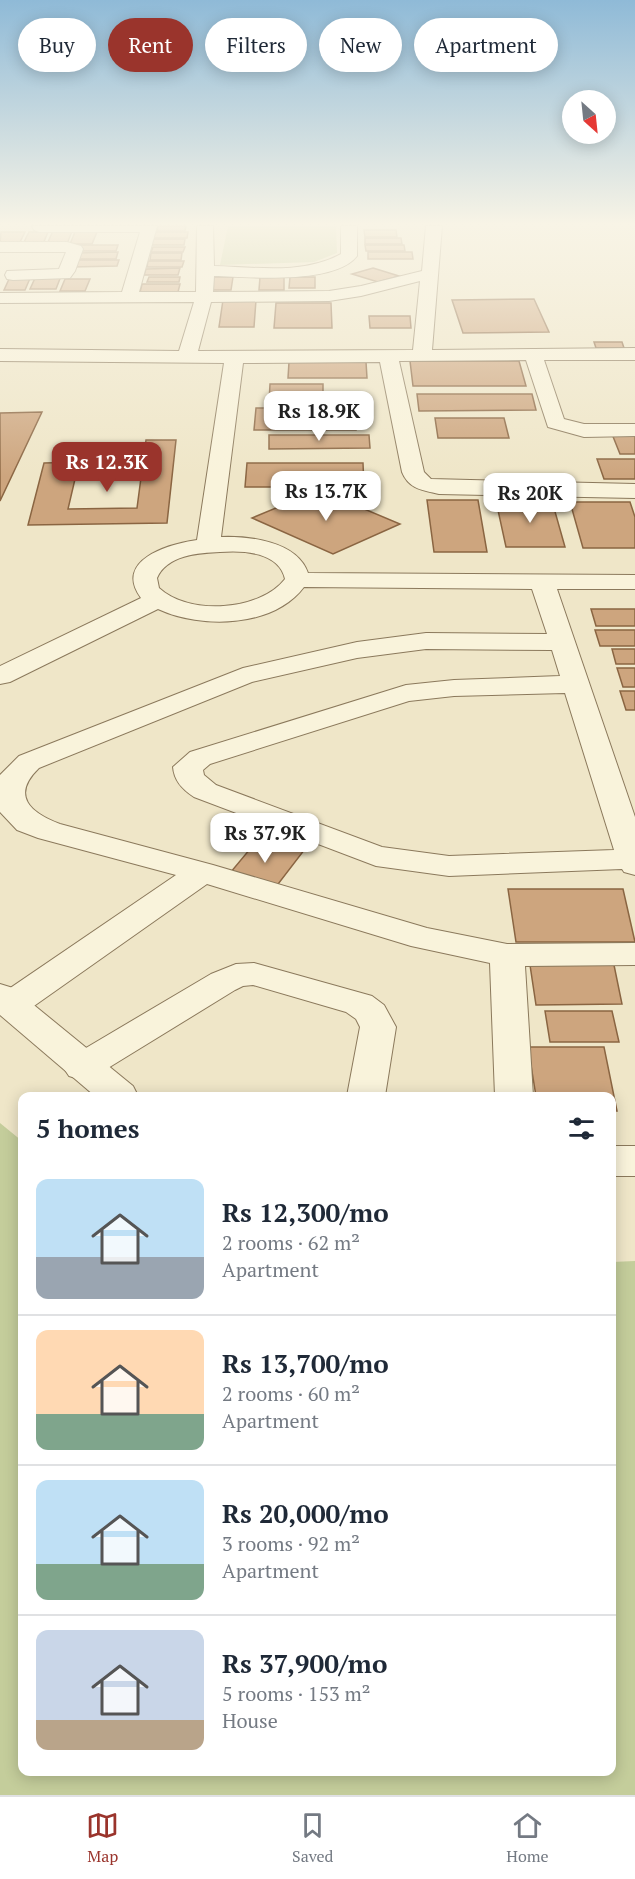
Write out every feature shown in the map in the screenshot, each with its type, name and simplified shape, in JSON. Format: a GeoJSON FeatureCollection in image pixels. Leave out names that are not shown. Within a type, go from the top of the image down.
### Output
{"type":"FeatureCollection","features":[{"type":"Feature","properties":{"kind":"street"},"geometry":{"type":"LineString","coordinates":[[187,356],[200,310]]}},
{"type":"Feature","properties":{"kind":"street"},"geometry":{"type":"LineString","coordinates":[[422,356],[426,310]]}},
{"type":"Feature","properties":{"kind":"street"},"geometry":{"type":"LineString","coordinates":[[532,354],[555,423],[562,427],[589,431],[635,430]]}},
{"type":"Feature","properties":{"kind":"street"},"geometry":{"type":"LineString","coordinates":[[0,355],[234,357],[635,354]]}},
{"type":"Feature","properties":{"kind":"street"},"geometry":{"type":"LineString","coordinates":[[388,356],[412,472],[416,479],[424,484],[457,489],[635,490]]}},
{"type":"Feature","properties":{"kind":"street"},"geometry":{"type":"LineString","coordinates":[[208,545],[234,357]]}},
{"type":"Feature","properties":{"kind":"street"},"geometry":{"type":"LineString","coordinates":[[230,544],[269,551],[293,566],[297,580],[294,587],[283,597],[266,606],[220,614],[174,608],[157,600],[147,591],[144,581],[147,571],[156,562],[170,554],[208,545],[230,544]]}},
{"type":"Feature","properties":{"kind":"street"},"geometry":{"type":"LineString","coordinates":[[297,580],[635,582]]}},
{"type":"Feature","properties":{"kind":"street"},"geometry":{"type":"LineString","coordinates":[[541,582],[550,602],[561,642],[576,684],[634,862],[449,866],[376,856],[205,791],[195,785],[188,776],[188,767],[200,759],[406,693],[454,688],[576,684]]}},
{"type":"Feature","properties":{"kind":"street"},"geometry":{"type":"LineString","coordinates":[[0,676],[157,600]]}},
{"type":"Feature","properties":{"kind":"street"},"geometry":{"type":"LineString","coordinates":[[561,642],[426,641],[396,644],[357,650],[243,676],[29,762],[14,776],[11,789],[14,810],[28,823],[48,831],[202,872],[423,938],[507,955],[635,954]]}},
{"type":"Feature","properties":{"kind":"street"},"geometry":{"type":"LineString","coordinates":[[114,1092],[6,1000],[202,872]]}},
{"type":"Feature","properties":{"kind":"street"},"geometry":{"type":"LineString","coordinates":[[507,955],[514,1092]]}},
{"type":"Feature","properties":{"kind":"street"},"geometry":{"type":"LineString","coordinates":[[82,1067],[223,982],[236,975],[254,974],[359,1004],[374,1016],[378,1027],[367,1092]]}},
{"type":"Feature","properties":{"kind":"street"},"geometry":{"type":"LineString","coordinates":[[616,1161],[635,1161]]}},
{"type":"Feature","properties":{"kind":"green space"},"geometry":{"type":"Polygon","coordinates":[[[0,1123],[18,1138],[18,1776],[616,1776],[616,1262],[635,1261],[635,1795],[0,1795],[0,1123]]]}},
{"type":"Feature","properties":{"kind":"building"},"geometry":{"type":"Polygon","coordinates":[[[222,310],[255,310],[254,327],[219,327],[222,310]]]}},
{"type":"Feature","properties":{"kind":"building"},"geometry":{"type":"Polygon","coordinates":[[[275,310],[331,310],[332,328],[274,328],[275,310]]]}},
{"type":"Feature","properties":{"kind":"building"},"geometry":{"type":"Polygon","coordinates":[[[455,310],[539,310],[549,332],[463,333],[455,310]]]}},
{"type":"Feature","properties":{"kind":"building"},"geometry":{"type":"Polygon","coordinates":[[[369,316],[410,316],[411,328],[370,328],[369,316]]]}},
{"type":"Feature","properties":{"kind":"building"},"geometry":{"type":"Polygon","coordinates":[[[594,342],[622,342],[624,348],[596,348],[594,342]]]}},
{"type":"Feature","properties":{"kind":"building"},"geometry":{"type":"Polygon","coordinates":[[[410,361],[519,361],[526,386],[413,386],[410,361]]]}},
{"type":"Feature","properties":{"kind":"building"},"geometry":{"type":"Polygon","coordinates":[[[289,362],[366,362],[367,378],[288,378],[289,362]]]}},
{"type":"Feature","properties":{"kind":"building"},"geometry":{"type":"Polygon","coordinates":[[[270,384],[323,384],[323,403],[269,403],[270,384]]]}},
{"type":"Feature","properties":{"kind":"building"},"geometry":{"type":"Polygon","coordinates":[[[417,394],[532,394],[536,410],[419,411],[417,394]]]}},
{"type":"Feature","properties":{"kind":"building"},"geometry":{"type":"Polygon","coordinates":[[[256,408],[355,408],[356,430],[254,430],[256,408]]]}},
{"type":"Feature","properties":{"kind":"building"},"geometry":{"type":"Polygon","coordinates":[[[42,412],[0,501],[0,413],[42,412]]]}},
{"type":"Feature","properties":{"kind":"building"},"geometry":{"type":"Polygon","coordinates":[[[435,418],[504,418],[509,438],[438,438],[435,418]]]}},
{"type":"Feature","properties":{"kind":"building"},"geometry":{"type":"Polygon","coordinates":[[[612,434],[635,434],[635,454],[620,454],[612,434]]]}},
{"type":"Feature","properties":{"kind":"building"},"geometry":{"type":"Polygon","coordinates":[[[269,435],[369,435],[370,448],[269,449],[269,435]]]}},
{"type":"Feature","properties":{"kind":"building"},"geometry":{"type":"Polygon","coordinates":[[[146,440],[176,440],[167,523],[28,525],[44,463],[79,462],[68,509],[137,508],[146,440]]]}},
{"type":"Feature","properties":{"kind":"building"},"geometry":{"type":"Polygon","coordinates":[[[597,459],[635,459],[635,479],[604,479],[597,459]]]}},
{"type":"Feature","properties":{"kind":"building"},"geometry":{"type":"Polygon","coordinates":[[[247,463],[363,463],[364,487],[245,487],[247,463]]]}},
{"type":"Feature","properties":{"kind":"building"},"geometry":{"type":"Polygon","coordinates":[[[319,490],[400,524],[333,554],[252,518],[319,490]]]}},
{"type":"Feature","properties":{"kind":"building"},"geometry":{"type":"Polygon","coordinates":[[[427,500],[478,500],[487,552],[434,552],[427,500]]]}},
{"type":"Feature","properties":{"kind":"building"},"geometry":{"type":"Polygon","coordinates":[[[496,501],[552,501],[565,547],[506,547],[496,501]]]}},
{"type":"Feature","properties":{"kind":"building"},"geometry":{"type":"Polygon","coordinates":[[[570,502],[630,502],[635,517],[635,548],[583,548],[570,502]]]}},
{"type":"Feature","properties":{"kind":"building"},"geometry":{"type":"Polygon","coordinates":[[[591,609],[635,609],[635,626],[596,626],[591,609]]]}},
{"type":"Feature","properties":{"kind":"building"},"geometry":{"type":"Polygon","coordinates":[[[595,630],[635,630],[635,646],[600,646],[595,630]]]}},
{"type":"Feature","properties":{"kind":"building"},"geometry":{"type":"Polygon","coordinates":[[[612,649],[635,649],[635,664],[616,664],[612,649]]]}},
{"type":"Feature","properties":{"kind":"building"},"geometry":{"type":"Polygon","coordinates":[[[617,668],[635,668],[635,687],[623,687],[617,668]]]}},
{"type":"Feature","properties":{"kind":"building"},"geometry":{"type":"Polygon","coordinates":[[[620,691],[635,691],[635,710],[626,710],[620,691]]]}},
{"type":"Feature","properties":{"kind":"building"},"geometry":{"type":"Polygon","coordinates":[[[260,837],[305,849],[272,892],[225,879],[260,837]]]}},
{"type":"Feature","properties":{"kind":"building"},"geometry":{"type":"Polygon","coordinates":[[[508,889],[623,889],[635,942],[516,942],[508,889]]]}},
{"type":"Feature","properties":{"kind":"building"},"geometry":{"type":"Polygon","coordinates":[[[530,965],[614,965],[622,1004],[536,1005],[530,965]]]}},
{"type":"Feature","properties":{"kind":"building"},"geometry":{"type":"Polygon","coordinates":[[[545,1011],[612,1011],[619,1042],[550,1042],[545,1011]]]}},
{"type":"Feature","properties":{"kind":"building"},"geometry":{"type":"Polygon","coordinates":[[[528,1047],[604,1047],[613,1092],[535,1092],[528,1047]]]}}]}
